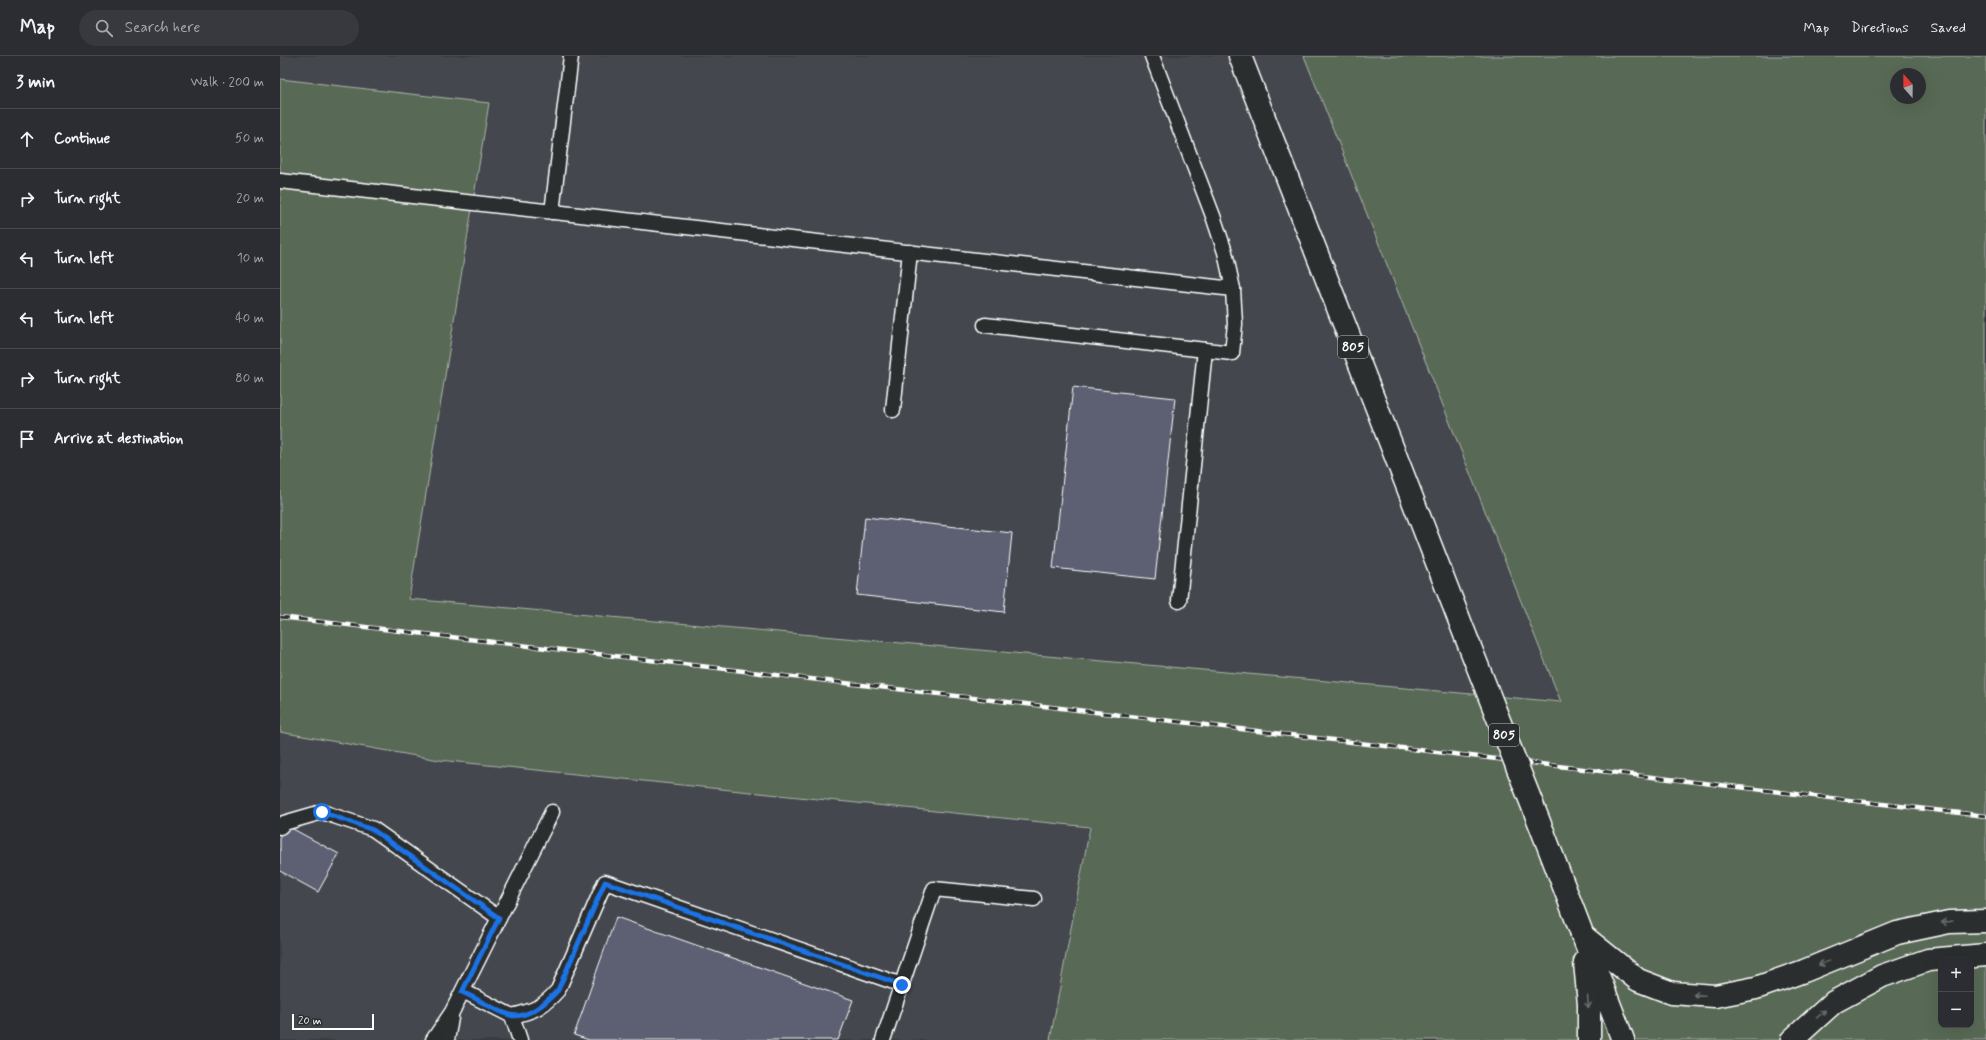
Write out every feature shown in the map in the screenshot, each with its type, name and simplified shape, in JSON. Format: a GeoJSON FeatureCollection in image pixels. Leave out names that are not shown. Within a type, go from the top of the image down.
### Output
{"type":"FeatureCollection","features":[{"type":"Feature","properties":{"kind":"main road","name":"805"},"geometry":{"type":"LineString","coordinates":[[1240,56],[1623,1040]]}},
{"type":"Feature","properties":{"kind":"main road"},"geometry":{"type":"LineString","coordinates":[[1582,935],[1638,980],[1672,993],[1715,996],[1756,988],[1804,971],[1897,933],[1949,922],[1986,921]]}},
{"type":"Feature","properties":{"kind":"main road"},"geometry":{"type":"LineString","coordinates":[[1582,935],[1589,1004],[1589,1040]]}},
{"type":"Feature","properties":{"kind":"main road"},"geometry":{"type":"LineString","coordinates":[[1792,1040],[1834,1002],[1882,976],[1928,960],[1986,955]]}},
{"type":"Feature","properties":{"kind":"lane"},"geometry":{"type":"LineString","coordinates":[[552,212],[571,56]]}},
{"type":"Feature","properties":{"kind":"lane"},"geometry":{"type":"LineString","coordinates":[[985,325],[1232,352],[1235,324],[1233,289],[1225,252],[1213,216],[1152,56]]}},
{"type":"Feature","properties":{"kind":"lane"},"geometry":{"type":"LineString","coordinates":[[280,181],[1233,289]]}},
{"type":"Feature","properties":{"kind":"lane"},"geometry":{"type":"LineString","coordinates":[[893,410],[910,252]]}},
{"type":"Feature","properties":{"kind":"lane"},"geometry":{"type":"LineString","coordinates":[[1179,601],[1205,350]]}},
{"type":"Feature","properties":{"kind":"lane"},"geometry":{"type":"LineString","coordinates":[[280,827],[284,823],[322,812],[373,830],[499,918]]}},
{"type":"Feature","properties":{"kind":"lane"},"geometry":{"type":"LineString","coordinates":[[433,1040],[452,1012],[552,812]]}},
{"type":"Feature","properties":{"kind":"lane"},"geometry":{"type":"LineString","coordinates":[[462,992],[512,1016],[532,1012],[547,1002],[558,990],[605,882],[902,985]]}},
{"type":"Feature","properties":{"kind":"lane"},"geometry":{"type":"LineString","coordinates":[[883,1040],[934,889],[1034,899]]}},
{"type":"Feature","properties":{"kind":"lane"},"geometry":{"type":"LineString","coordinates":[[447,1040],[452,1012]]}},
{"type":"Feature","properties":{"kind":"lane"},"geometry":{"type":"LineString","coordinates":[[512,1016],[520,1040]]}},
{"type":"Feature","properties":{"kind":"shaded area"},"geometry":{"type":"Polygon","coordinates":[[[280,56],[1304,56],[1561,702],[409,599],[489,104],[280,79],[280,56]]]}},
{"type":"Feature","properties":{"kind":"shaded area"},"geometry":{"type":"Polygon","coordinates":[[[280,732],[439,760],[1090,827],[1050,1040],[280,1040],[280,732]]]}},
{"type":"Feature","properties":{"kind":"green space"},"geometry":{"type":"Polygon","coordinates":[[[1304,56],[1986,56],[1986,1040],[1050,1040],[1090,827],[439,760],[280,732],[280,79],[489,103],[409,599],[1561,702],[1304,56]]]}},
{"type":"Feature","properties":{"kind":"building"},"geometry":{"type":"Polygon","coordinates":[[[1073,387],[1175,398],[1155,579],[1053,568],[1073,387]]]}},
{"type":"Feature","properties":{"kind":"building"},"geometry":{"type":"Polygon","coordinates":[[[865,517],[1012,533],[1004,612],[857,595],[865,517]]]}},
{"type":"Feature","properties":{"kind":"building"},"geometry":{"type":"Polygon","coordinates":[[[280,822],[339,854],[318,892],[280,871],[280,822]]]}},
{"type":"Feature","properties":{"kind":"building"},"geometry":{"type":"Polygon","coordinates":[[[616,917],[853,1000],[838,1040],[589,1040],[574,1035],[616,917]]]}},
{"type":"Feature","properties":{"kind":"railway"},"geometry":{"type":"LineString","coordinates":[[280,617],[1986,816]]}},
{"type":"Feature","properties":{"kind":"route"},"geometry":{"type":"LineString","coordinates":[[322,812],[373,830],[499,918],[462,992],[512,1016],[532,1012],[547,1002],[558,990],[605,882],[902,985]]}}]}
